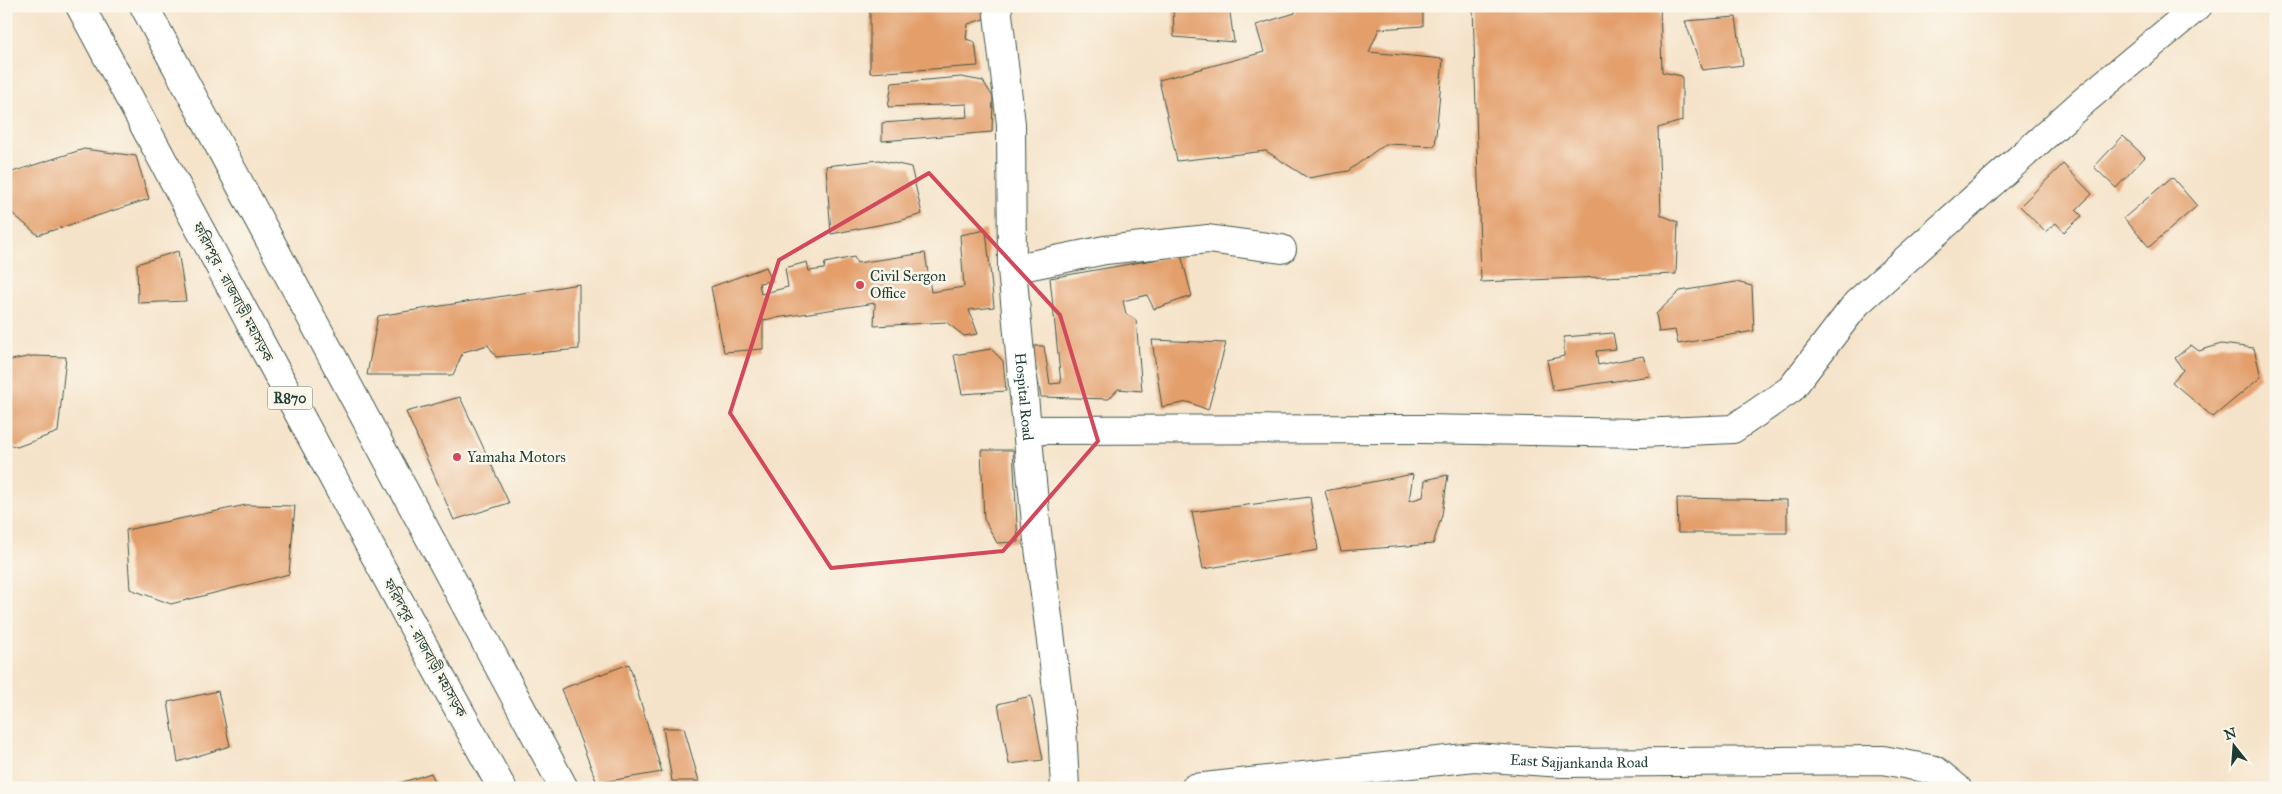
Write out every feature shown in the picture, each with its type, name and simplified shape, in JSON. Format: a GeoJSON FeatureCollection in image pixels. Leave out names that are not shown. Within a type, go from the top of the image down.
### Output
{"type":"FeatureCollection","features":[{"type":"Feature","properties":{"kind":"street","name":"ফরিদপুর - রাজবাড়ী মহাসড়ক"},"geometry":{"type":"LineString","coordinates":[[80,6],[411,623],[502,788]]}},
{"type":"Feature","properties":{"kind":"street"},"geometry":{"type":"LineString","coordinates":[[144,6],[564,788]]}},
{"type":"Feature","properties":{"kind":"street","name":"Hospital Road"},"geometry":{"type":"LineString","coordinates":[[997,6],[1012,124],[1012,269],[1036,524],[1062,727],[1065,788]]}},
{"type":"Feature","properties":{"kind":"street"},"geometry":{"type":"LineString","coordinates":[[1028,430],[1424,429],[1640,433],[1733,429],[1791,389],[1857,303],[2084,102],[2198,6]]}},
{"type":"Feature","properties":{"kind":"street"},"geometry":{"type":"LineString","coordinates":[[1012,269],[1105,250],[1208,239],[1282,248]]}},
{"type":"Feature","properties":{"kind":"street","name":"East Sajjankanda Road"},"geometry":{"type":"LineString","coordinates":[[1195,788],[1474,758],[1563,762],[1883,760],[1935,770],[1957,788]]}},
{"type":"Feature","properties":{"kind":"highlighted area"},"geometry":{"type":"Polygon","coordinates":[[[929,173],[1060,315],[1098,441],[1003,551],[831,568],[730,413],[779,260],[929,173]]]}},
{"type":"Feature","properties":{"kind":"building"},"geometry":{"type":"Polygon","coordinates":[[[870,6],[983,6],[984,19],[968,24],[966,39],[975,42],[978,66],[870,73],[870,6]]]}},
{"type":"Feature","properties":{"kind":"building"},"geometry":{"type":"Polygon","coordinates":[[[1173,6],[1229,6],[1234,42],[1174,37],[1173,6]]]}},
{"type":"Feature","properties":{"kind":"building"},"geometry":{"type":"Polygon","coordinates":[[[1295,6],[1423,6],[1423,26],[1379,29],[1369,52],[1443,59],[1435,146],[1385,144],[1348,171],[1308,178],[1266,151],[1177,161],[1159,80],[1264,52],[1256,25],[1295,13],[1295,6]]]}},
{"type":"Feature","properties":{"kind":"building"},"geometry":{"type":"Polygon","coordinates":[[[1473,6],[1660,6],[1662,72],[1682,76],[1682,121],[1658,128],[1661,215],[1678,222],[1676,274],[1481,282],[1473,6]]]}},
{"type":"Feature","properties":{"kind":"building"},"geometry":{"type":"Polygon","coordinates":[[[1736,17],[1743,65],[1702,70],[1685,21],[1736,17]]]}},
{"type":"Feature","properties":{"kind":"building"},"geometry":{"type":"Polygon","coordinates":[[[961,77],[983,81],[993,97],[992,132],[882,141],[882,123],[968,117],[967,104],[888,107],[892,83],[961,77]]]}},
{"type":"Feature","properties":{"kind":"building"},"geometry":{"type":"Polygon","coordinates":[[[2123,136],[2145,157],[2116,188],[2094,167],[2123,136]]]}},
{"type":"Feature","properties":{"kind":"building"},"geometry":{"type":"Polygon","coordinates":[[[84,149],[136,156],[149,199],[38,235],[13,214],[6,197],[6,174],[84,149]]]}},
{"type":"Feature","properties":{"kind":"building"},"geometry":{"type":"Polygon","coordinates":[[[879,160],[911,167],[922,214],[899,221],[831,234],[826,166],[879,160]]]}},
{"type":"Feature","properties":{"kind":"building"},"geometry":{"type":"Polygon","coordinates":[[[2063,164],[2092,194],[2076,210],[2082,216],[2064,232],[2056,223],[2045,232],[2020,206],[2063,164]]]}},
{"type":"Feature","properties":{"kind":"building"},"geometry":{"type":"Polygon","coordinates":[[[2172,177],[2197,206],[2149,247],[2124,218],[2172,177]]]}},
{"type":"Feature","properties":{"kind":"building"},"geometry":{"type":"Polygon","coordinates":[[[986,230],[994,307],[969,310],[978,334],[964,336],[946,322],[874,326],[875,303],[763,320],[763,349],[724,352],[711,287],[766,267],[772,281],[759,283],[761,294],[788,287],[785,268],[807,262],[809,271],[824,269],[825,263],[854,257],[857,263],[925,253],[931,292],[964,287],[960,235],[986,230]]]}},
{"type":"Feature","properties":{"kind":"building"},"geometry":{"type":"Polygon","coordinates":[[[178,251],[186,301],[138,303],[137,264],[178,251]]]}},
{"type":"Feature","properties":{"kind":"building"},"geometry":{"type":"Polygon","coordinates":[[[1181,255],[1192,296],[1154,309],[1147,295],[1123,301],[1126,314],[1136,320],[1142,391],[1118,389],[1109,399],[1041,397],[1032,346],[1044,346],[1050,384],[1061,383],[1050,278],[1181,255]]]}},
{"type":"Feature","properties":{"kind":"building"},"geometry":{"type":"Polygon","coordinates":[[[1736,282],[1752,286],[1754,331],[1678,344],[1675,330],[1659,332],[1656,314],[1680,291],[1736,282]]]}},
{"type":"Feature","properties":{"kind":"building"},"geometry":{"type":"Polygon","coordinates":[[[579,284],[579,349],[496,357],[488,345],[463,352],[453,375],[367,375],[378,316],[579,284]]]}},
{"type":"Feature","properties":{"kind":"building"},"geometry":{"type":"Polygon","coordinates":[[[1613,333],[1616,349],[1596,351],[1598,365],[1643,356],[1650,376],[1553,390],[1547,360],[1564,356],[1564,337],[1613,333]]]}},
{"type":"Feature","properties":{"kind":"building"},"geometry":{"type":"Polygon","coordinates":[[[1152,340],[1226,343],[1208,410],[1188,402],[1162,407],[1152,340]]]}},
{"type":"Feature","properties":{"kind":"building"},"geometry":{"type":"Polygon","coordinates":[[[2221,344],[2254,348],[2261,377],[2213,417],[2172,382],[2183,370],[2175,358],[2191,345],[2199,351],[2221,344]]]}},
{"type":"Feature","properties":{"kind":"building"},"geometry":{"type":"Polygon","coordinates":[[[991,349],[1003,361],[1006,391],[962,394],[954,355],[991,349]]]}},
{"type":"Feature","properties":{"kind":"building"},"geometry":{"type":"Polygon","coordinates":[[[33,356],[66,357],[58,432],[17,447],[6,443],[6,361],[33,356]]]}},
{"type":"Feature","properties":{"kind":"building","name":"Yamaha Motors"},"geometry":{"type":"Polygon","coordinates":[[[460,397],[509,503],[454,520],[406,412],[460,397]]]}},
{"type":"Feature","properties":{"kind":"building"},"geometry":{"type":"Polygon","coordinates":[[[981,450],[1013,450],[1018,542],[997,543],[984,519],[981,450]]]}},
{"type":"Feature","properties":{"kind":"building"},"geometry":{"type":"Polygon","coordinates":[[[1413,474],[1409,501],[1423,497],[1425,480],[1448,475],[1442,515],[1433,544],[1341,551],[1325,491],[1413,474]]]}},
{"type":"Feature","properties":{"kind":"building"},"geometry":{"type":"Polygon","coordinates":[[[1310,497],[1318,550],[1203,569],[1192,512],[1310,497]]]}},
{"type":"Feature","properties":{"kind":"building"},"geometry":{"type":"Polygon","coordinates":[[[1677,498],[1787,500],[1787,533],[1678,533],[1677,498]]]}},
{"type":"Feature","properties":{"kind":"building"},"geometry":{"type":"Polygon","coordinates":[[[246,505],[295,506],[289,574],[171,604],[130,589],[126,530],[246,505]]]}},
{"type":"Feature","properties":{"kind":"building"},"geometry":{"type":"Polygon","coordinates":[[[629,664],[662,772],[597,783],[561,689],[629,664]]]}},
{"type":"Feature","properties":{"kind":"building"},"geometry":{"type":"Polygon","coordinates":[[[218,691],[230,746],[178,762],[168,702],[218,691]]]}},
{"type":"Feature","properties":{"kind":"building"},"geometry":{"type":"Polygon","coordinates":[[[1031,696],[1043,760],[1009,764],[998,704],[1031,696]]]}},
{"type":"Feature","properties":{"kind":"building"},"geometry":{"type":"Polygon","coordinates":[[[663,728],[684,728],[699,781],[672,781],[663,728]]]}},
{"type":"Feature","properties":{"kind":"building"},"geometry":{"type":"Polygon","coordinates":[[[431,773],[438,788],[388,788],[388,787],[431,773]]]}},
{"type":"Feature","properties":{"kind":"place","name":"Civil Sergon Office"},"geometry":{"type":"Point","coordinates":[860,285]}},
{"type":"Feature","properties":{"kind":"place","name":"Yamaha Motors"},"geometry":{"type":"Point","coordinates":[457,457]}}]}
